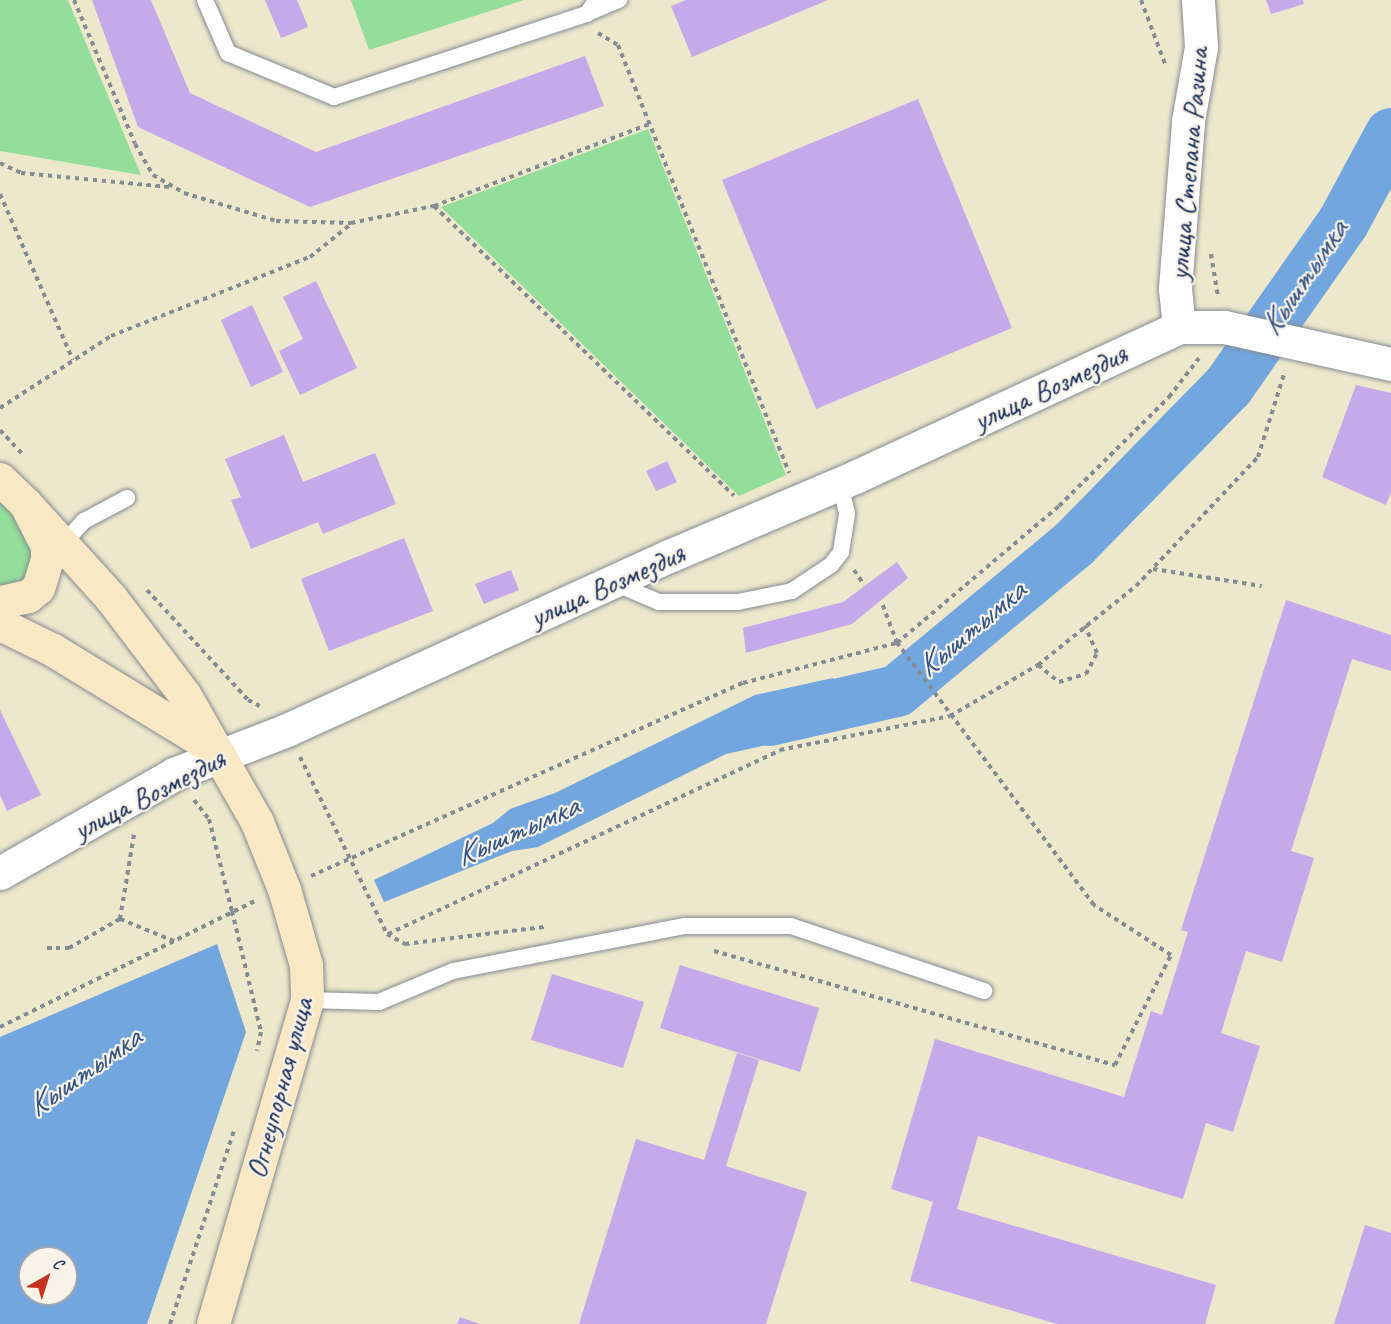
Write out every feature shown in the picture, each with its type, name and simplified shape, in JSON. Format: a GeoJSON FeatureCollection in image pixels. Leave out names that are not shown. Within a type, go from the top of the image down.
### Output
{"type":"FeatureCollection","features":[{"type":"Feature","properties":{"kind":"main road","name":"Огнеупорная улица"},"geometry":{"type":"LineString","coordinates":[[0,479],[64,543],[184,694],[257,822],[284,889],[306,965],[307,1000],[213,1324]]}},
{"type":"Feature","properties":{"kind":"main road"},"geometry":{"type":"LineString","coordinates":[[0,602],[28,596],[38,588],[47,567],[47,546],[25,503]]}},
{"type":"Feature","properties":{"kind":"main road"},"geometry":{"type":"LineString","coordinates":[[0,624],[53,650],[217,752]]}},
{"type":"Feature","properties":{"kind":"street","name":"улица Степана Разина"},"geometry":{"type":"LineString","coordinates":[[1179,327],[1175,288],[1188,121],[1201,47],[1198,0]]}},
{"type":"Feature","properties":{"kind":"street","name":"улица Возмездия"},"geometry":{"type":"LineString","coordinates":[[0,873],[217,752],[287,730],[613,582],[840,484],[1179,327],[1224,327],[1294,340],[1391,364]]}},
{"type":"Feature","properties":{"kind":"lane"},"geometry":{"type":"LineString","coordinates":[[205,0],[228,53],[334,97],[619,0]]}},
{"type":"Feature","properties":{"kind":"lane"},"geometry":{"type":"LineString","coordinates":[[613,582],[658,602],[738,602],[792,591],[831,565],[841,552],[847,513],[840,484]]}},
{"type":"Feature","properties":{"kind":"lane"},"geometry":{"type":"LineString","coordinates":[[64,543],[84,521],[127,498]]}},
{"type":"Feature","properties":{"kind":"lane"},"geometry":{"type":"LineString","coordinates":[[307,1000],[379,1002],[453,971],[684,926],[791,926],[984,991]]}},
{"type":"Feature","properties":{"kind":"path"},"geometry":{"type":"LineString","coordinates":[[74,0],[135,144],[153,176],[174,187],[276,221],[351,223],[434,206],[651,124]]}},
{"type":"Feature","properties":{"kind":"path"},"geometry":{"type":"LineString","coordinates":[[585,10],[618,45],[803,500]]}},
{"type":"Feature","properties":{"kind":"path"},"geometry":{"type":"LineString","coordinates":[[0,163],[21,173],[174,187]]}},
{"type":"Feature","properties":{"kind":"path"},"geometry":{"type":"LineString","coordinates":[[0,194],[73,360]]}},
{"type":"Feature","properties":{"kind":"path"},"geometry":{"type":"LineString","coordinates":[[434,206],[736,498]]}},
{"type":"Feature","properties":{"kind":"path"},"geometry":{"type":"LineString","coordinates":[[0,408],[111,336],[310,257],[351,223]]}},
{"type":"Feature","properties":{"kind":"path"},"geometry":{"type":"LineString","coordinates":[[0,1027],[177,942],[232,911],[284,889],[348,857],[743,684],[897,643],[1059,506],[1169,396],[1224,327]]}},
{"type":"Feature","properties":{"kind":"path"},"geometry":{"type":"LineString","coordinates":[[387,934],[780,750],[950,717],[1038,665],[1152,569],[1258,457],[1294,340]]}},
{"type":"Feature","properties":{"kind":"path"},"geometry":{"type":"LineString","coordinates":[[0,430],[31,463]]}},
{"type":"Feature","properties":{"kind":"path"},"geometry":{"type":"LineString","coordinates":[[841,552],[864,585]]}},
{"type":"Feature","properties":{"kind":"path"},"geometry":{"type":"LineString","coordinates":[[1152,569],[1262,586]]}},
{"type":"Feature","properties":{"kind":"path"},"geometry":{"type":"LineString","coordinates":[[139,581],[248,700],[276,712],[387,934],[405,944],[554,926]]}},
{"type":"Feature","properties":{"kind":"path"},"geometry":{"type":"LineString","coordinates":[[704,948],[1115,1065],[1172,955],[1095,905],[950,717],[897,643],[882,603]]}},
{"type":"Feature","properties":{"kind":"path"},"geometry":{"type":"LineString","coordinates":[[1038,665],[1059,682],[1086,674],[1097,653],[1085,626]]}},
{"type":"Feature","properties":{"kind":"path"},"geometry":{"type":"LineString","coordinates":[[174,774],[209,819],[261,1032],[256,1061]]}},
{"type":"Feature","properties":{"kind":"path"},"geometry":{"type":"LineString","coordinates":[[120,919],[134,834]]}},
{"type":"Feature","properties":{"kind":"path"},"geometry":{"type":"LineString","coordinates":[[120,919],[177,942]]}},
{"type":"Feature","properties":{"kind":"path"},"geometry":{"type":"LineString","coordinates":[[48,948],[69,948],[120,919]]}},
{"type":"Feature","properties":{"kind":"path"},"geometry":{"type":"LineString","coordinates":[[170,1324],[236,1125]]}},
{"type":"Feature","properties":{"kind":"green space"},"geometry":{"type":"Polygon","coordinates":[[[0,0],[68,0],[141,175],[0,151],[0,0]]]}},
{"type":"Feature","properties":{"kind":"green space"},"geometry":{"type":"Polygon","coordinates":[[[351,0],[524,0],[369,50],[351,0]]]}},
{"type":"Feature","properties":{"kind":"green space"},"geometry":{"type":"Polygon","coordinates":[[[648,129],[786,475],[739,496],[441,207],[648,129]]]}},
{"type":"Feature","properties":{"kind":"green space"},"geometry":{"type":"Polygon","coordinates":[[[0,497],[34,544],[25,582],[0,592],[0,497]]]}},
{"type":"Feature","properties":{"kind":"water"},"geometry":{"type":"Polygon","coordinates":[[[833,678],[847,722],[824,732],[726,754],[538,847],[512,851],[384,902],[374,880],[493,823],[510,809],[555,793],[755,695],[833,678]]]}},
{"type":"Feature","properties":{"kind":"water"},"geometry":{"type":"Polygon","coordinates":[[[217,944],[246,1032],[147,1324],[0,1324],[0,1037],[217,944]]]}},
{"type":"Feature","properties":{"kind":"building"},"geometry":{"type":"Polygon","coordinates":[[[92,0],[151,0],[190,93],[316,152],[585,56],[604,106],[310,207],[138,127],[92,0]]]}},
{"type":"Feature","properties":{"kind":"building"},"geometry":{"type":"Polygon","coordinates":[[[265,0],[297,0],[308,27],[281,38],[265,0]]]}},
{"type":"Feature","properties":{"kind":"building"},"geometry":{"type":"Polygon","coordinates":[[[686,0],[828,0],[692,57],[671,6],[686,0]]]}},
{"type":"Feature","properties":{"kind":"building"},"geometry":{"type":"Polygon","coordinates":[[[1266,0],[1303,0],[1304,4],[1271,14],[1266,0]]]}},
{"type":"Feature","properties":{"kind":"building"},"geometry":{"type":"Polygon","coordinates":[[[918,99],[1012,328],[816,409],[722,180],[918,99]]]}},
{"type":"Feature","properties":{"kind":"building"},"geometry":{"type":"Polygon","coordinates":[[[316,281],[357,368],[300,395],[279,351],[303,339],[283,297],[316,281]]]}},
{"type":"Feature","properties":{"kind":"building"},"geometry":{"type":"Polygon","coordinates":[[[252,305],[283,372],[251,387],[221,320],[252,305]]]}},
{"type":"Feature","properties":{"kind":"building"},"geometry":{"type":"Polygon","coordinates":[[[1356,385],[1391,393],[1391,492],[1386,505],[1322,477],[1356,385]]]}},
{"type":"Feature","properties":{"kind":"building"},"geometry":{"type":"Polygon","coordinates":[[[284,435],[303,482],[375,453],[396,504],[323,534],[318,522],[251,549],[231,500],[241,497],[225,459],[284,435]]]}},
{"type":"Feature","properties":{"kind":"building"},"geometry":{"type":"Polygon","coordinates":[[[667,461],[677,482],[656,491],[646,471],[667,461]]]}},
{"type":"Feature","properties":{"kind":"building"},"geometry":{"type":"Polygon","coordinates":[[[404,538],[433,611],[329,651],[301,579],[404,538]]]}},
{"type":"Feature","properties":{"kind":"building"},"geometry":{"type":"Polygon","coordinates":[[[897,562],[908,578],[852,624],[746,653],[743,628],[843,602],[897,562]]]}},
{"type":"Feature","properties":{"kind":"building"},"geometry":{"type":"Polygon","coordinates":[[[511,570],[519,590],[484,604],[475,584],[511,570]]]}},
{"type":"Feature","properties":{"kind":"building"},"geometry":{"type":"Polygon","coordinates":[[[1286,600],[1391,635],[1391,671],[1352,659],[1291,851],[1314,858],[1282,962],[1246,951],[1221,1033],[1260,1046],[1233,1132],[1206,1123],[1183,1199],[978,1136],[957,1209],[1216,1285],[1205,1324],[1057,1324],[910,1281],[933,1202],[891,1189],[935,1039],[1124,1097],[1151,1011],[1162,1015],[1188,932],[1181,930],[1286,600]]]}},
{"type":"Feature","properties":{"kind":"building"},"geometry":{"type":"Polygon","coordinates":[[[0,710],[41,795],[7,811],[0,795],[0,710]]]}},
{"type":"Feature","properties":{"kind":"building"},"geometry":{"type":"Polygon","coordinates":[[[680,965],[819,1008],[800,1072],[660,1028],[680,965]]]}},
{"type":"Feature","properties":{"kind":"building"},"geometry":{"type":"Polygon","coordinates":[[[552,974],[644,1002],[623,1068],[531,1040],[552,974]]]}},
{"type":"Feature","properties":{"kind":"building"},"geometry":{"type":"Polygon","coordinates":[[[737,1053],[759,1060],[726,1166],[807,1192],[766,1324],[579,1324],[636,1139],[704,1160],[737,1053]]]}},
{"type":"Feature","properties":{"kind":"building"},"geometry":{"type":"Polygon","coordinates":[[[1365,1225],[1391,1233],[1391,1324],[1334,1324],[1365,1225]]]}},
{"type":"Feature","properties":{"kind":"building"},"geometry":{"type":"Polygon","coordinates":[[[460,1317],[480,1324],[457,1324],[460,1317]]]}},
{"type":"Feature","properties":{"kind":"waterway","name":"Кыштымка"},"geometry":{"type":"LineString","coordinates":[[770,720],[897,691],[1074,544],[1228,387],[1343,223],[1391,134]]}}]}
